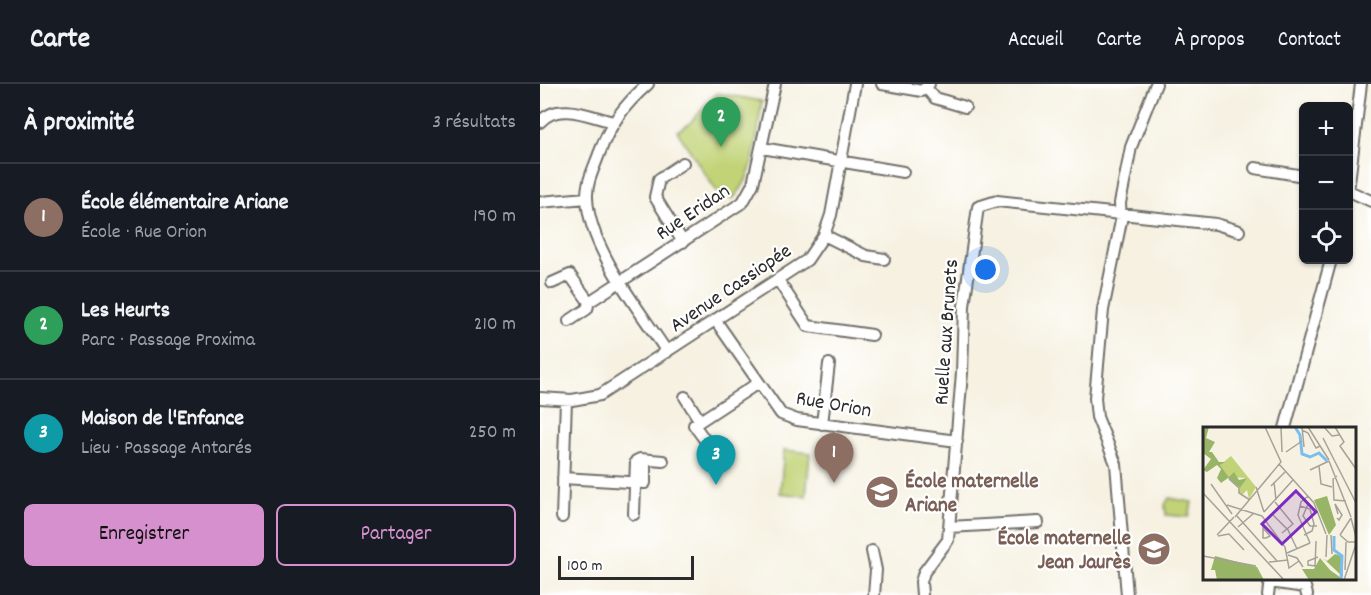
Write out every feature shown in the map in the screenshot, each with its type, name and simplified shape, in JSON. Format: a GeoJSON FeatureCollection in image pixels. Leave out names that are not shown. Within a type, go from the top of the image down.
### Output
{"type":"FeatureCollection","features":[{"type":"Feature","properties":{"kind":"street"},"geometry":{"type":"LineString","coordinates":[[648,84],[626,103],[613,122],[593,170],[587,198],[597,238],[621,281],[667,352]]}},
{"type":"Feature","properties":{"kind":"street","name":"Rue Eridan"},"geometry":{"type":"LineString","coordinates":[[569,321],[587,309],[589,302],[683,242],[747,197],[753,184],[762,148],[775,84]]}},
{"type":"Feature","properties":{"kind":"street","name":"Avenue Cassiopée"},"geometry":{"type":"LineString","coordinates":[[540,398],[566,400],[600,395],[807,260],[824,235],[831,215],[855,84]]}},
{"type":"Feature","properties":{"kind":"street"},"geometry":{"type":"LineString","coordinates":[[882,84],[922,91],[928,87],[935,98],[965,107]]}},
{"type":"Feature","properties":{"kind":"street"},"geometry":{"type":"LineString","coordinates":[[1127,595],[1116,464],[1097,417],[1095,398],[1103,310],[1121,221],[1131,147],[1156,84]]}},
{"type":"Feature","properties":{"kind":"street"},"geometry":{"type":"LineString","coordinates":[[1352,156],[1361,84]]}},
{"type":"Feature","properties":{"kind":"street"},"geometry":{"type":"LineString","coordinates":[[540,122],[548,113],[561,110],[613,122]]}},
{"type":"Feature","properties":{"kind":"street"},"geometry":{"type":"LineString","coordinates":[[762,148],[903,172]]}},
{"type":"Feature","properties":{"kind":"street"},"geometry":{"type":"LineString","coordinates":[[683,163],[659,179],[655,197],[683,242]]}},
{"type":"Feature","properties":{"kind":"street"},"geometry":{"type":"LineString","coordinates":[[1255,168],[1299,175]]}},
{"type":"Feature","properties":{"kind":"street"},"geometry":{"type":"LineString","coordinates":[[1353,193],[1371,201]]}},
{"type":"Feature","properties":{"kind":"street"},"geometry":{"type":"LineString","coordinates":[[540,202],[587,198]]}},
{"type":"Feature","properties":{"kind":"street","name":"Ruelle aux Brunets"},"geometry":{"type":"LineString","coordinates":[[922,595],[921,582],[924,572],[948,540],[957,441],[964,306],[978,207],[997,201],[1120,215]]}},
{"type":"Feature","properties":{"kind":"street"},"geometry":{"type":"LineString","coordinates":[[1120,215],[1216,224],[1239,231]]}},
{"type":"Feature","properties":{"kind":"street"},"geometry":{"type":"LineString","coordinates":[[824,235],[866,256],[884,259]]}},
{"type":"Feature","properties":{"kind":"street"},"geometry":{"type":"LineString","coordinates":[[1286,427],[1330,264]]}},
{"type":"Feature","properties":{"kind":"street"},"geometry":{"type":"LineString","coordinates":[[552,283],[566,274],[570,275],[589,302]]}},
{"type":"Feature","properties":{"kind":"street"},"geometry":{"type":"LineString","coordinates":[[778,280],[808,326],[872,335]]}},
{"type":"Feature","properties":{"kind":"street","name":"Rue Orion"},"geometry":{"type":"LineString","coordinates":[[716,321],[781,414],[797,420],[822,424],[957,441]]}},
{"type":"Feature","properties":{"kind":"street"},"geometry":{"type":"LineString","coordinates":[[822,424],[829,364]]}},
{"type":"Feature","properties":{"kind":"street"},"geometry":{"type":"LineString","coordinates":[[710,447],[694,425],[758,383]]}},
{"type":"Feature","properties":{"kind":"street"},"geometry":{"type":"LineString","coordinates":[[686,397],[700,421]]}},
{"type":"Feature","properties":{"kind":"street"},"geometry":{"type":"LineString","coordinates":[[562,517],[566,400]]}},
{"type":"Feature","properties":{"kind":"street"},"geometry":{"type":"LineString","coordinates":[[563,478],[645,483],[645,460],[663,461]]}},
{"type":"Feature","properties":{"kind":"street"},"geometry":{"type":"LineString","coordinates":[[634,514],[635,482]]}},
{"type":"Feature","properties":{"kind":"street"},"geometry":{"type":"LineString","coordinates":[[949,527],[1038,522]]}},
{"type":"Feature","properties":{"kind":"street"},"geometry":{"type":"LineString","coordinates":[[872,551],[876,570],[874,595]]}},
{"type":"Feature","properties":{"kind":"street"},"geometry":{"type":"LineString","coordinates":[[1268,595],[1270,580],[1305,587],[1307,595]]}},
{"type":"Feature","properties":{"kind":"green space"},"geometry":{"type":"Polygon","coordinates":[[[717,93],[762,101],[751,166],[747,179],[732,199],[726,191],[719,195],[677,131],[688,125],[717,93]]]}},
{"type":"Feature","properties":{"kind":"green space"},"geometry":{"type":"Polygon","coordinates":[[[784,450],[810,453],[806,496],[780,493],[784,450]]]}},
{"type":"Feature","properties":{"kind":"green space"},"geometry":{"type":"Polygon","coordinates":[[[1169,498],[1192,502],[1189,517],[1166,515],[1165,505],[1169,498]]]}},
{"type":"Feature","properties":{"kind":"place","name":"Les Heurts"},"geometry":{"type":"Point","coordinates":[721,147]}},
{"type":"Feature","properties":{"kind":"place","name":"École élémentaire Ariane"},"geometry":{"type":"Point","coordinates":[834,483]}},
{"type":"Feature","properties":{"kind":"place","name":"Maison de l'Enfance"},"geometry":{"type":"Point","coordinates":[716,485]}},
{"type":"Feature","properties":{"kind":"place","name":"École maternelle Ariane"},"geometry":{"type":"Point","coordinates":[882,492]}},
{"type":"Feature","properties":{"kind":"place","name":"École maternelle Jean Jaurès"},"geometry":{"type":"Point","coordinates":[1154,549]}}]}
